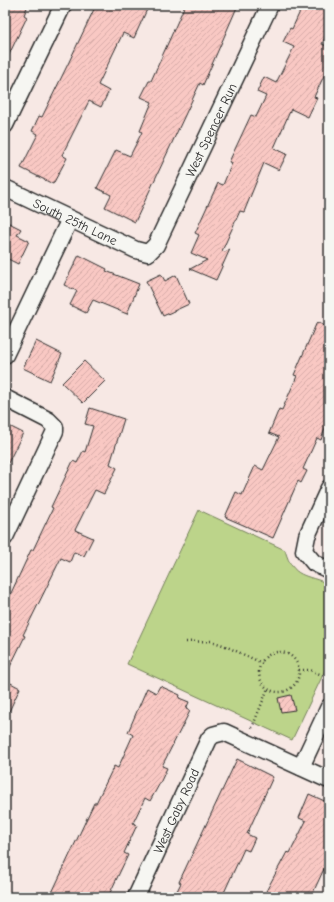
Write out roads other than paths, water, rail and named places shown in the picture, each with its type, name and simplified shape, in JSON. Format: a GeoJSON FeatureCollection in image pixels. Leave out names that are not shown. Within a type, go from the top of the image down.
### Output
{"type":"FeatureCollection","features":[{"type":"Feature","properties":{"kind":"street"},"geometry":{"type":"LineString","coordinates":[[5,125],[63,5]]}},
{"type":"Feature","properties":{"kind":"street","name":"West Spencer Run"},"geometry":{"type":"LineString","coordinates":[[148,252],[156,245],[270,5]]}},
{"type":"Feature","properties":{"kind":"street","name":"South 25th Lane"},"geometry":{"type":"LineString","coordinates":[[5,188],[136,250],[148,252]]}},
{"type":"Feature","properties":{"kind":"street"},"geometry":{"type":"LineString","coordinates":[[5,355],[70,219]]}},
{"type":"Feature","properties":{"kind":"street"},"geometry":{"type":"LineString","coordinates":[[5,398],[48,420],[55,427],[54,437],[5,537]]}},
{"type":"Feature","properties":{"kind":"street"},"geometry":{"type":"LineString","coordinates":[[329,488],[307,536],[304,551],[314,563],[329,570]]}},
{"type":"Feature","properties":{"kind":"street"},"geometry":{"type":"LineString","coordinates":[[329,707],[301,767],[329,780]]}},
{"type":"Feature","properties":{"kind":"street","name":"West Gaby Road"},"geometry":{"type":"LineString","coordinates":[[136,897],[209,739],[213,735],[224,732],[301,767]]}}]}
